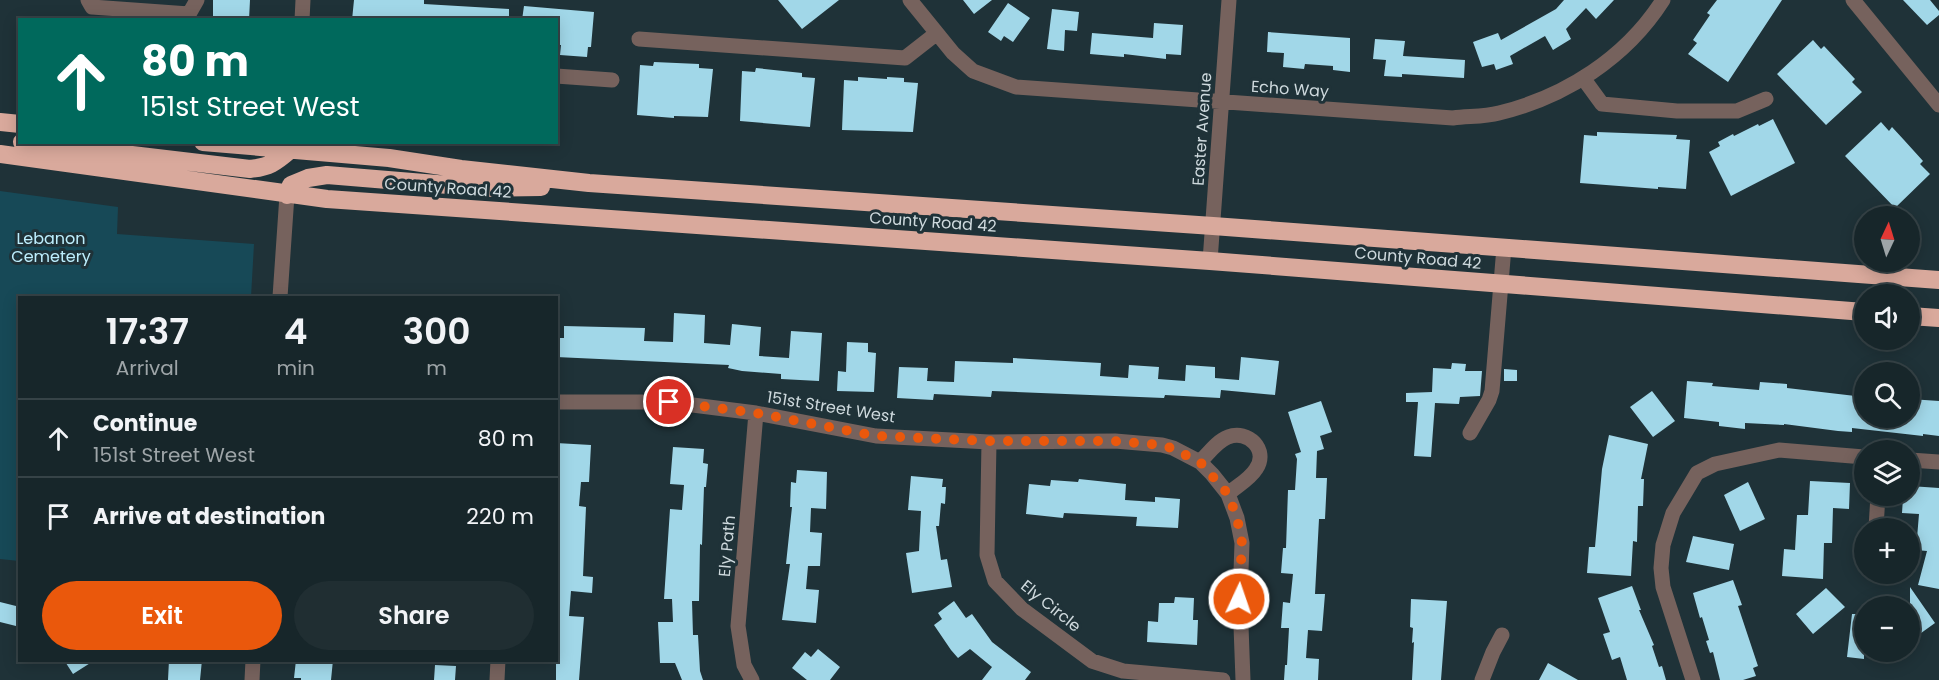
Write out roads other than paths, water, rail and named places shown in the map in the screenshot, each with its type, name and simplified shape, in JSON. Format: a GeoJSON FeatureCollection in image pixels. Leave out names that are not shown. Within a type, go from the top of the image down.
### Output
{"type":"FeatureCollection","features":[{"type":"Feature","properties":{"kind":"highway"},"geometry":{"type":"LineString","coordinates":[[0,122],[18,124]]}},
{"type":"Feature","properties":{"kind":"highway"},"geometry":{"type":"LineString","coordinates":[[0,142],[18,142]]}},
{"type":"Feature","properties":{"kind":"highway"},"geometry":{"type":"LineString","coordinates":[[38,144],[250,169],[266,167],[274,163],[290,146]]}},
{"type":"Feature","properties":{"kind":"highway","name":"County Road 42"},"geometry":{"type":"LineString","coordinates":[[246,144],[290,146],[461,169],[589,183],[1213,226],[1939,280]]}},
{"type":"Feature","properties":{"kind":"highway","name":"County Road 42"},"geometry":{"type":"LineString","coordinates":[[0,154],[287,195],[339,200],[1210,261],[1854,311]]}},
{"type":"Feature","properties":{"kind":"highway"},"geometry":{"type":"LineString","coordinates":[[287,195],[291,185],[308,178],[327,175],[485,188],[569,187],[589,183]]}},
{"type":"Feature","properties":{"kind":"highway"},"geometry":{"type":"LineString","coordinates":[[1920,317],[1939,318]]}},
{"type":"Feature","properties":{"kind":"street"},"geometry":{"type":"LineString","coordinates":[[88,0],[92,8],[189,14],[197,0]]}},
{"type":"Feature","properties":{"kind":"street"},"geometry":{"type":"LineString","coordinates":[[302,18],[303,0]]}},
{"type":"Feature","properties":{"kind":"street","name":"Echo Way"},"geometry":{"type":"LineString","coordinates":[[910,0],[953,53],[973,71],[1016,87],[1453,118],[1497,114],[1544,99],[1583,78],[1601,67],[1649,21],[1662,0]]}},
{"type":"Feature","properties":{"kind":"street","name":"Easter Avenue"},"geometry":{"type":"LineString","coordinates":[[1210,261],[1229,0]]}},
{"type":"Feature","properties":{"kind":"street"},"geometry":{"type":"LineString","coordinates":[[1853,0],[1939,105]]}},
{"type":"Feature","properties":{"kind":"street"},"geometry":{"type":"LineString","coordinates":[[639,39],[905,58],[937,33]]}},
{"type":"Feature","properties":{"kind":"street"},"geometry":{"type":"LineString","coordinates":[[558,76],[612,80]]}},
{"type":"Feature","properties":{"kind":"street"},"geometry":{"type":"LineString","coordinates":[[1583,78],[1602,104],[1677,111],[1737,111],[1766,99]]}},
{"type":"Feature","properties":{"kind":"street"},"geometry":{"type":"LineString","coordinates":[[280,296],[287,195]]}},
{"type":"Feature","properties":{"kind":"street"},"geometry":{"type":"LineString","coordinates":[[1470,433],[1492,391],[1504,247]]}},
{"type":"Feature","properties":{"kind":"street","name":"151st Street West"},"geometry":{"type":"LineString","coordinates":[[558,402],[669,402],[756,413],[876,436],[989,441],[1114,441],[1162,445],[1200,462]]}},
{"type":"Feature","properties":{"kind":"street","name":"Ely Path"},"geometry":{"type":"LineString","coordinates":[[752,680],[744,665],[738,626],[756,413]]}},
{"type":"Feature","properties":{"kind":"street"},"geometry":{"type":"LineString","coordinates":[[1228,494],[1255,471],[1260,463],[1256,443],[1248,437],[1238,435],[1227,437],[1200,462],[1228,494],[1237,518],[1242,543],[1239,599],[1242,680]]}},
{"type":"Feature","properties":{"kind":"street","name":"Ely Circle"},"geometry":{"type":"LineString","coordinates":[[989,441],[987,555],[995,580],[1022,609],[1092,661],[1123,671],[1223,680]]}},
{"type":"Feature","properties":{"kind":"street"},"geometry":{"type":"LineString","coordinates":[[1693,680],[1663,587],[1661,568],[1663,545],[1673,513],[1697,473],[1715,464],[1779,450],[1854,457]]}},
{"type":"Feature","properties":{"kind":"street"},"geometry":{"type":"LineString","coordinates":[[1920,461],[1939,462]]}},
{"type":"Feature","properties":{"kind":"street"},"geometry":{"type":"LineString","coordinates":[[1482,680],[1492,652],[1502,635]]}},
{"type":"Feature","properties":{"kind":"street"},"geometry":{"type":"LineString","coordinates":[[252,680],[253,662]]}},
{"type":"Feature","properties":{"kind":"street"},"geometry":{"type":"LineString","coordinates":[[497,680],[498,662]]}},
{"type":"Feature","properties":{"kind":"park label","name":"Lebanon Cemetery"},"geometry":{"type":"Point","coordinates":[51,247]}}]}
